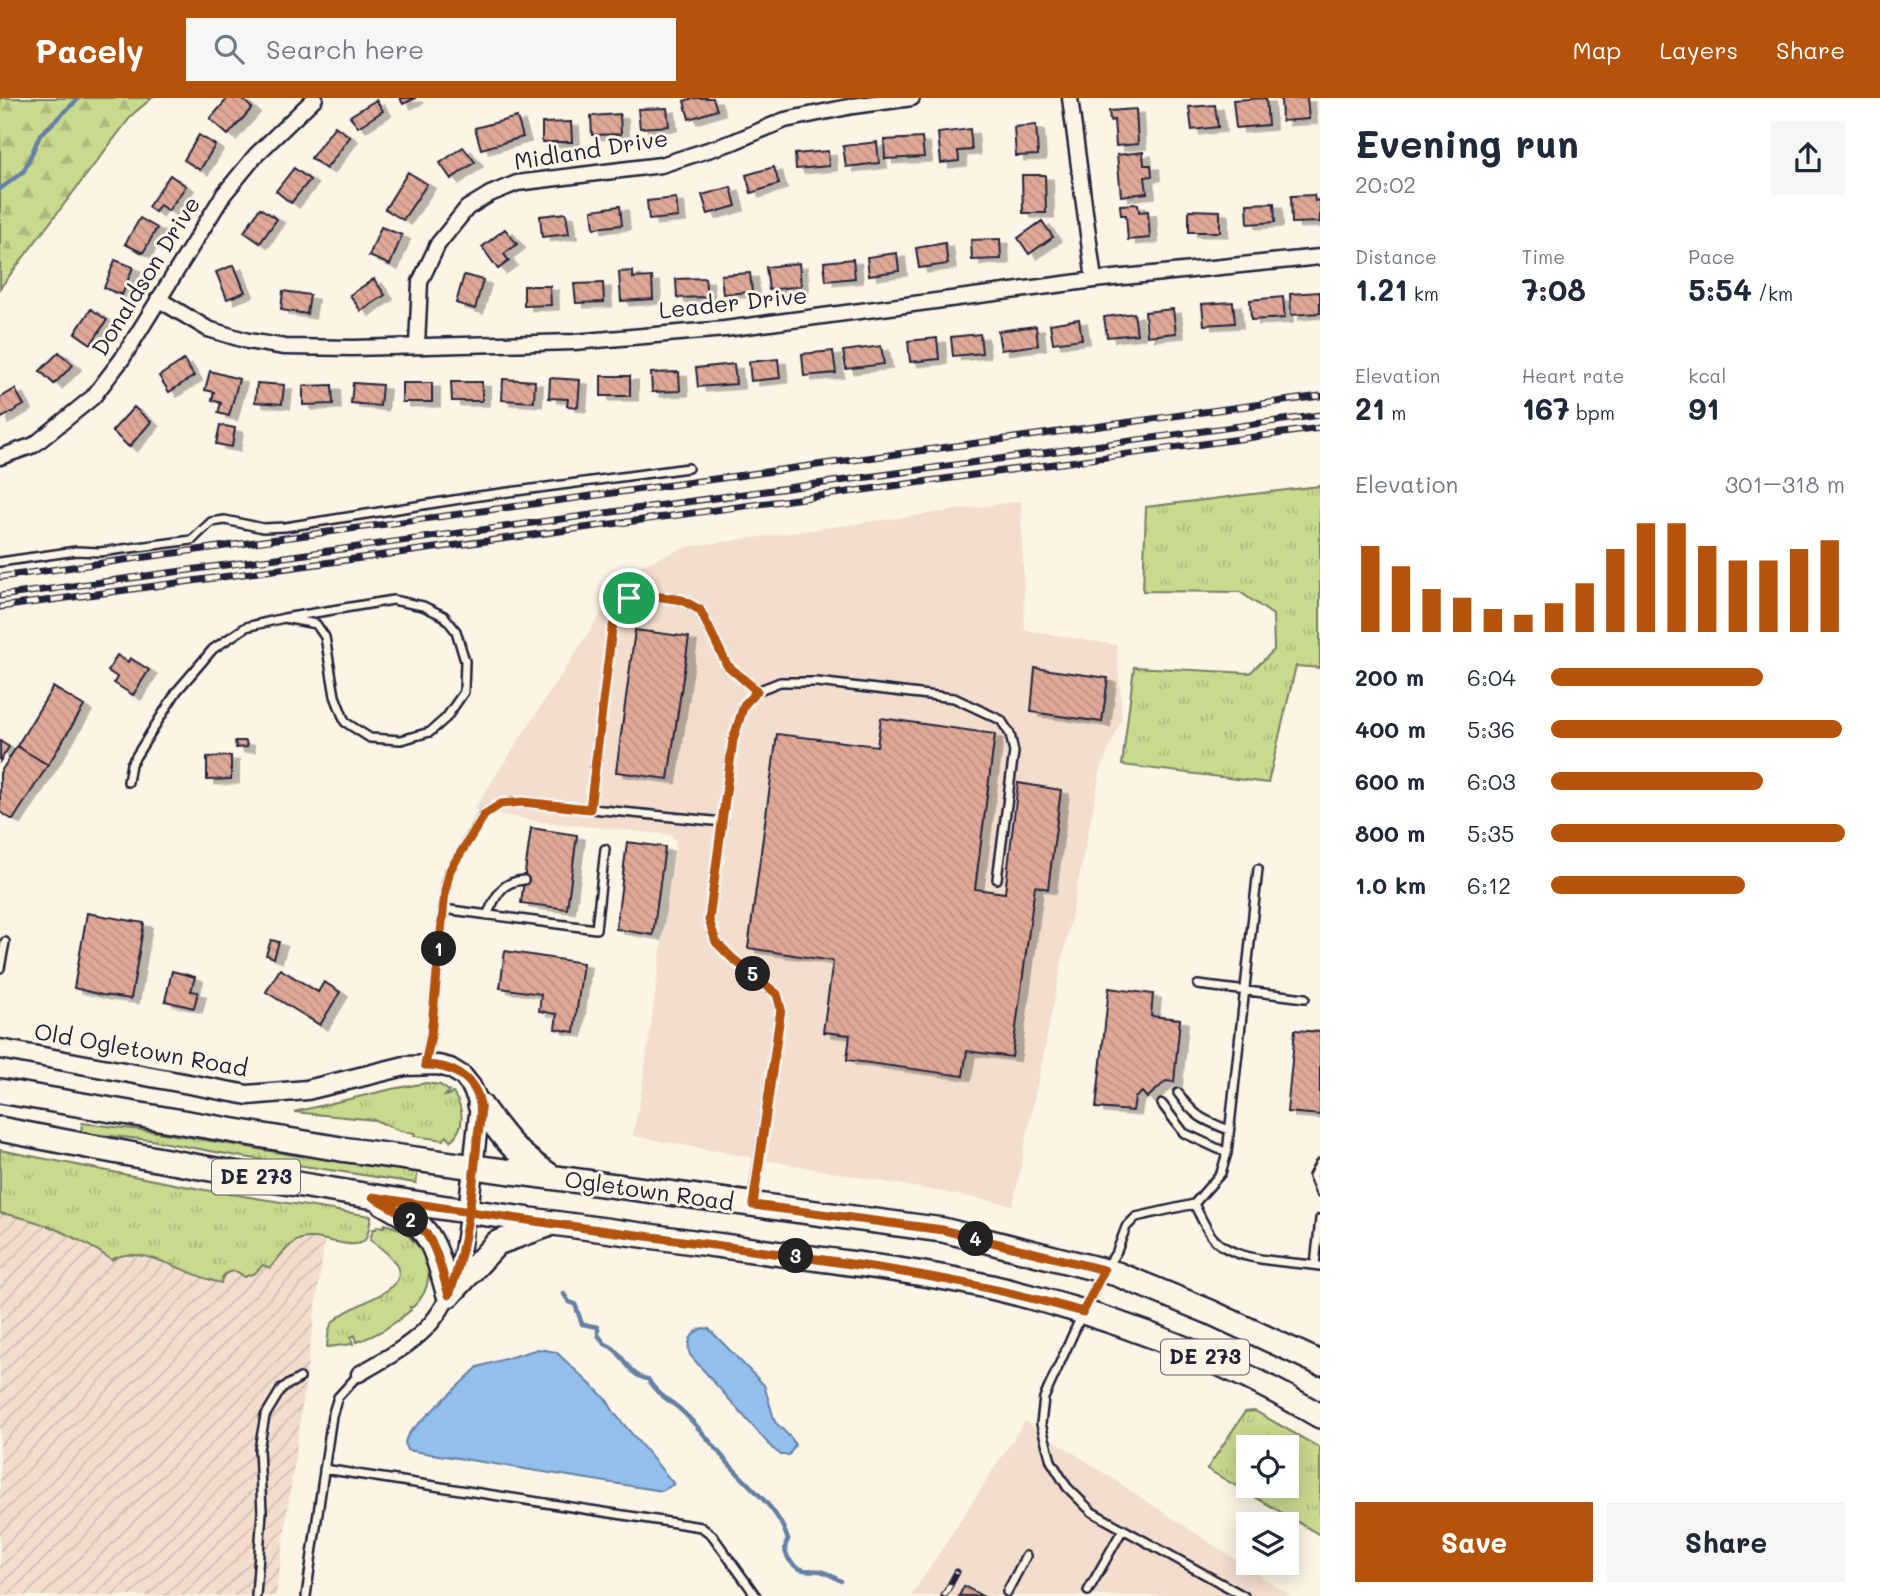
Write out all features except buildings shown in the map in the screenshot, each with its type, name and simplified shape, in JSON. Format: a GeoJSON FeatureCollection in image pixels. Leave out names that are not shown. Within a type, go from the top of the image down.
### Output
{"type":"FeatureCollection","features":[{"type":"Feature","properties":{"kind":"main road","name":"Ogletown Road"},"geometry":{"type":"LineString","coordinates":[[0,1091],[259,1136],[475,1168],[943,1230],[1104,1270],[1210,1312],[1320,1363]]}},
{"type":"Feature","properties":{"kind":"main road"},"geometry":{"type":"LineString","coordinates":[[480,1105],[510,1146],[554,1178]]}},
{"type":"Feature","properties":{"kind":"main road","name":"Ogletown Road"},"geometry":{"type":"LineString","coordinates":[[0,1129],[373,1197],[927,1275],[989,1287],[1083,1312],[1206,1358],[1320,1416]]}},
{"type":"Feature","properties":{"kind":"main road"},"geometry":{"type":"LineString","coordinates":[[373,1197],[416,1223],[427,1234],[449,1295],[497,1243],[554,1224]]}},
{"type":"Feature","properties":{"kind":"street","name":"Donaldson Drive"},"geometry":{"type":"LineString","coordinates":[[0,457],[34,444],[93,397],[122,359],[225,194],[256,155],[315,98]]}},
{"type":"Feature","properties":{"kind":"street","name":"Midland Drive"},"geometry":{"type":"LineString","coordinates":[[417,345],[420,282],[438,244],[467,208],[491,194],[517,183],[661,165],[733,142],[785,120],[852,102],[912,98]]}},
{"type":"Feature","properties":{"kind":"street"},"geometry":{"type":"LineString","coordinates":[[1070,98],[1094,280]]}},
{"type":"Feature","properties":{"kind":"street","name":"Leader Drive"},"geometry":{"type":"LineString","coordinates":[[158,299],[208,329],[248,341],[285,347],[353,348],[574,342],[725,329],[1094,280],[1320,257]]}},
{"type":"Feature","properties":{"kind":"street","name":"Old Ogletown Road"},"geometry":{"type":"LineString","coordinates":[[0,1049],[248,1095],[307,1090],[405,1066],[425,1065],[450,1068],[463,1076],[480,1105]]}},
{"type":"Feature","properties":{"kind":"street"},"geometry":{"type":"LineString","coordinates":[[359,1374],[409,1344],[423,1332],[436,1319],[449,1295],[460,1263],[475,1168],[480,1105]]}},
{"type":"Feature","properties":{"kind":"lane"},"geometry":{"type":"LineString","coordinates":[[0,562],[76,551],[100,552],[192,540],[211,522],[225,520],[263,528],[285,527],[688,468]]}},
{"type":"Feature","properties":{"kind":"lane"},"geometry":{"type":"LineString","coordinates":[[590,809],[612,629],[618,610],[629,598],[655,596],[682,600],[700,610],[727,665],[757,691]]}},
{"type":"Feature","properties":{"kind":"lane"},"geometry":{"type":"LineString","coordinates":[[128,782],[131,764],[177,691],[213,649],[246,628],[284,618],[393,600],[423,606],[444,616],[456,631],[465,661],[464,692],[446,718],[430,732],[401,740],[370,738],[345,722],[335,696],[325,637],[316,624],[284,618]]}},
{"type":"Feature","properties":{"kind":"lane"},"geometry":{"type":"LineString","coordinates":[[753,1205],[781,1009],[777,994],[716,942],[709,920],[733,740],[744,705],[757,691],[780,682],[817,682],[954,698],[1001,720],[1010,734],[1014,752],[997,879]]}},
{"type":"Feature","properties":{"kind":"lane"},"geometry":{"type":"LineString","coordinates":[[425,1065],[431,1035],[443,909],[450,870],[485,814],[501,804],[522,802],[723,822]]}},
{"type":"Feature","properties":{"kind":"lane"},"geometry":{"type":"LineString","coordinates":[[443,909],[596,929],[605,849]]}},
{"type":"Feature","properties":{"kind":"lane"},"geometry":{"type":"LineString","coordinates":[[1244,1596],[1092,1512],[1067,1487],[1051,1461],[1041,1424],[1044,1398],[1083,1312],[1104,1270],[1117,1251],[1126,1227],[1136,1217],[1194,1204],[1221,1173],[1227,1153],[1258,869]]}},
{"type":"Feature","properties":{"kind":"lane"},"geometry":{"type":"LineString","coordinates":[[487,915],[500,891],[510,881],[524,880]]}},
{"type":"Feature","properties":{"kind":"lane"},"geometry":{"type":"LineString","coordinates":[[0,949],[5,942],[0,968]]}},
{"type":"Feature","properties":{"kind":"lane"},"geometry":{"type":"LineString","coordinates":[[1198,985],[1305,998]]}},
{"type":"Feature","properties":{"kind":"lane"},"geometry":{"type":"LineString","coordinates":[[1178,1093],[1192,1112],[1229,1130]]}},
{"type":"Feature","properties":{"kind":"lane"},"geometry":{"type":"LineString","coordinates":[[1162,1104],[1184,1133],[1227,1153]]}},
{"type":"Feature","properties":{"kind":"lane"},"geometry":{"type":"LineString","coordinates":[[1319,1194],[1313,1176],[1320,1163]]}},
{"type":"Feature","properties":{"kind":"lane"},"geometry":{"type":"LineString","coordinates":[[1194,1204],[1213,1237],[1227,1249],[1244,1256],[1317,1266],[1320,1219]]}},
{"type":"Feature","properties":{"kind":"lane"},"geometry":{"type":"LineString","coordinates":[[306,1596],[332,1416],[338,1397],[359,1374]]}},
{"type":"Feature","properties":{"kind":"lane"},"geometry":{"type":"LineString","coordinates":[[257,1596],[262,1512],[259,1449],[265,1416],[282,1388],[300,1378]]}},
{"type":"Feature","properties":{"kind":"lane"},"geometry":{"type":"LineString","coordinates":[[324,1469],[701,1527],[712,1535],[756,1596]]}},
{"type":"Feature","properties":{"kind":"lane"},"geometry":{"type":"LineString","coordinates":[[1088,1591],[1123,1529]]}},
{"type":"Feature","properties":{"kind":"lane"},"geometry":{"type":"LineString","coordinates":[[1007,1592],[1026,1556]]}},
{"type":"Feature","properties":{"kind":"shaded area"},"geometry":{"type":"Polygon","coordinates":[[[1021,501],[1025,630],[1117,645],[1122,718],[1101,769],[1013,1205],[633,1136],[642,1089],[676,841],[671,835],[534,821],[474,809],[629,570],[686,547],[1021,501]]]}},
{"type":"Feature","properties":{"kind":"shaded area"},"geometry":{"type":"Polygon","coordinates":[[[0,1165],[327,1225],[276,1596],[0,1596],[0,1165]]]}},
{"type":"Feature","properties":{"kind":"shaded area"},"geometry":{"type":"Polygon","coordinates":[[[1025,1421],[1236,1560],[1236,1575],[1259,1575],[1291,1596],[911,1596],[1025,1421]]]}},
{"type":"Feature","properties":{"kind":"green space"},"geometry":{"type":"Polygon","coordinates":[[[0,98],[152,98],[133,114],[0,288],[0,98]]]}},
{"type":"Feature","properties":{"kind":"green space"},"geometry":{"type":"Polygon","coordinates":[[[1320,486],[1320,668],[1296,666],[1268,783],[1122,765],[1134,667],[1250,673],[1274,650],[1273,615],[1240,592],[1143,591],[1146,507],[1320,486]]]}},
{"type":"Feature","properties":{"kind":"green space"},"geometry":{"type":"Polygon","coordinates":[[[426,1083],[440,1085],[449,1091],[445,1096],[453,1093],[459,1105],[461,1124],[450,1141],[447,1136],[443,1140],[414,1136],[415,1133],[400,1131],[375,1120],[294,1112],[392,1089],[426,1083]]]}},
{"type":"Feature","properties":{"kind":"green space"},"geometry":{"type":"Polygon","coordinates":[[[82,1123],[418,1172],[416,1183],[151,1140],[81,1133],[82,1123]]]}},
{"type":"Feature","properties":{"kind":"green space"},"geometry":{"type":"Polygon","coordinates":[[[0,1150],[205,1190],[371,1216],[369,1230],[361,1243],[354,1244],[315,1238],[298,1240],[286,1249],[270,1268],[263,1265],[255,1273],[244,1277],[238,1272],[230,1272],[224,1275],[221,1283],[165,1262],[136,1255],[123,1255],[112,1260],[58,1230],[0,1213],[0,1150]]]}},
{"type":"Feature","properties":{"kind":"green space"},"geometry":{"type":"Polygon","coordinates":[[[385,1224],[403,1230],[420,1248],[424,1246],[429,1270],[424,1293],[413,1307],[410,1307],[411,1310],[379,1333],[357,1342],[355,1335],[351,1337],[353,1344],[327,1347],[331,1325],[341,1315],[386,1291],[396,1282],[399,1271],[391,1257],[370,1240],[373,1229],[377,1226],[384,1227],[385,1224]]]}},
{"type":"Feature","properties":{"kind":"green space"},"geometry":{"type":"Polygon","coordinates":[[[1255,1411],[1297,1435],[1236,1435],[1236,1486],[1207,1469],[1245,1412],[1255,1411]]]}},
{"type":"Feature","properties":{"kind":"green space"},"geometry":{"type":"Polygon","coordinates":[[[1299,1436],[1320,1448],[1320,1535],[1299,1523],[1299,1512],[1281,1512],[1257,1498],[1299,1498],[1299,1436]]]}},
{"type":"Feature","properties":{"kind":"water"},"geometry":{"type":"Polygon","coordinates":[[[703,1328],[709,1329],[764,1385],[775,1422],[795,1445],[789,1455],[781,1455],[772,1448],[690,1355],[690,1338],[703,1328]]]}},
{"type":"Feature","properties":{"kind":"water"},"geometry":{"type":"Polygon","coordinates":[[[538,1349],[556,1352],[606,1399],[615,1414],[674,1484],[662,1491],[407,1450],[406,1440],[412,1430],[478,1367],[538,1349]]]}},
{"type":"Feature","properties":{"kind":"waterway"},"geometry":{"type":"LineString","coordinates":[[0,189],[24,171],[40,135],[79,98]]}},
{"type":"Feature","properties":{"kind":"waterway"},"geometry":{"type":"LineString","coordinates":[[564,1294],[569,1302],[575,1304],[582,1324],[598,1327],[598,1335],[605,1344],[617,1352],[635,1374],[648,1379],[659,1393],[689,1418],[771,1508],[784,1528],[788,1540],[786,1554],[791,1562],[799,1568],[821,1571],[841,1581]]}},
{"type":"Feature","properties":{"kind":"railway"},"geometry":{"type":"LineString","coordinates":[[0,577],[1320,396]]}},
{"type":"Feature","properties":{"kind":"railway"},"geometry":{"type":"LineString","coordinates":[[0,596],[1320,415]]}},
{"type":"Feature","properties":{"kind":"railway"},"geometry":{"type":"LineString","coordinates":[[0,607],[1320,428]]}},
{"type":"Feature","properties":{"kind":"railway"},"geometry":{"type":"LineString","coordinates":[[944,1596],[957,1572]]}},
{"type":"Feature","properties":{"kind":"route"},"geometry":{"type":"LineString","coordinates":[[629,598],[618,610],[612,629],[590,809],[522,802],[501,804],[485,814],[450,870],[445,891],[431,1035],[425,1065],[450,1068],[463,1076],[480,1105],[475,1168],[468,1212],[464,1230],[460,1263],[449,1295],[427,1234],[416,1223],[373,1197],[468,1212],[554,1224],[877,1267],[989,1287],[1083,1312],[1104,1270],[943,1230],[753,1205],[781,1009],[777,994],[716,942],[709,920],[733,740],[744,705],[757,691],[727,665],[700,610],[682,600],[655,596],[629,598]]}}]}
